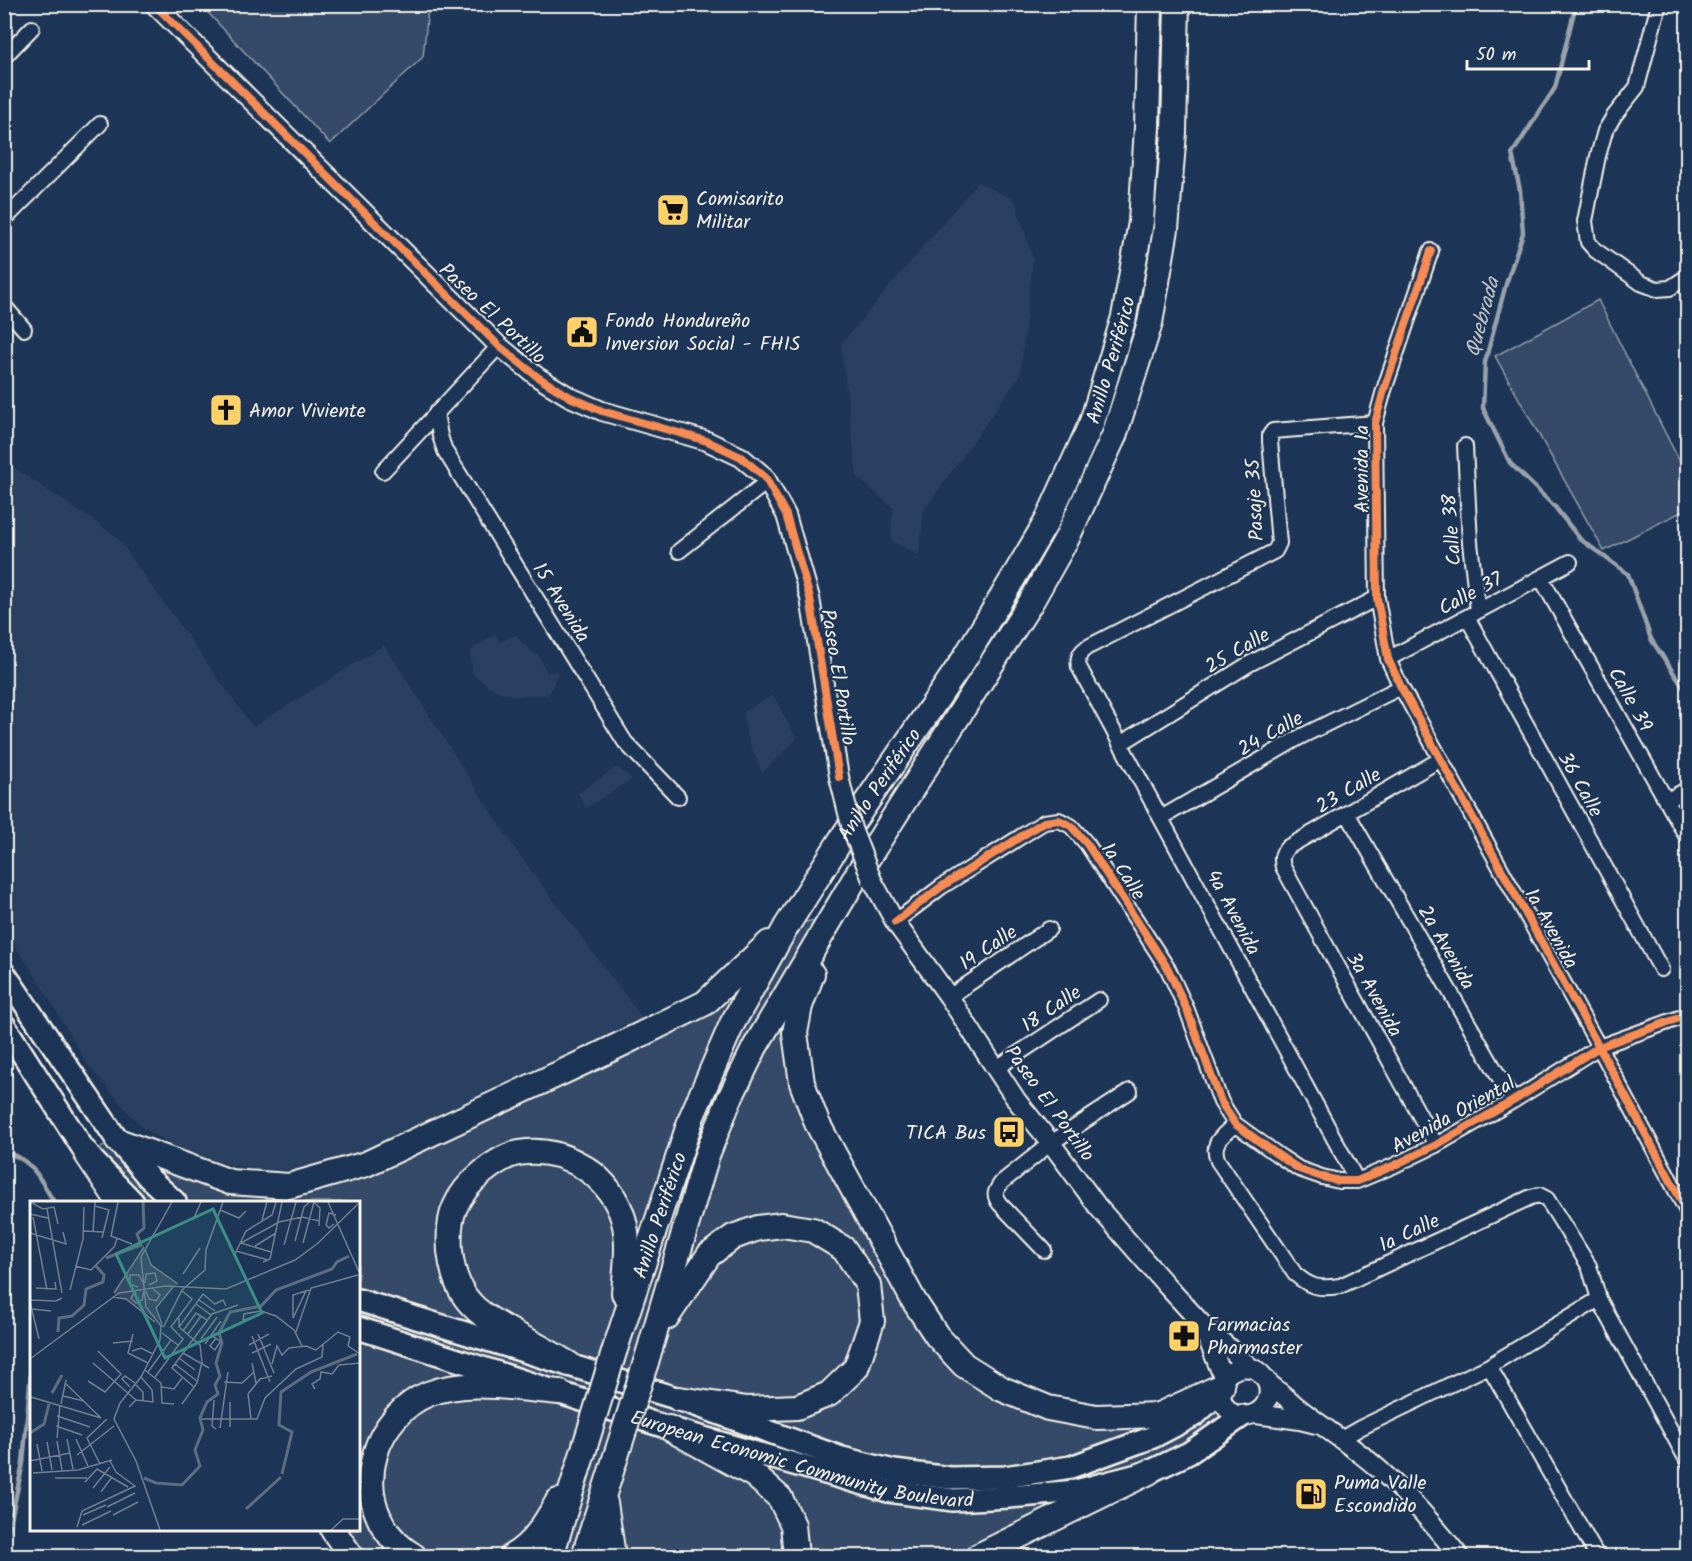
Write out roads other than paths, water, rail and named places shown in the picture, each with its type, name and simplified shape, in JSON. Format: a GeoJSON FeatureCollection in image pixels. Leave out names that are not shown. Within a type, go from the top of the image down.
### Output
{"type":"FeatureCollection","features":[{"type":"Feature","properties":{"kind":"highway","name":"Anillo Periférico"},"geometry":{"type":"LineString","coordinates":[[551,1557],[618,1338],[692,1116],[732,1024],[786,927],[844,834],[963,661],[1005,592],[1047,521],[1092,422],[1124,317],[1141,222],[1147,127],[1150,4]]}},
{"type":"Feature","properties":{"kind":"highway","name":"Anillo Periférico"},"geometry":{"type":"LineString","coordinates":[[584,1557],[654,1336],[707,1155],[729,1100],[755,1047],[834,915],[1031,602],[1067,538],[1114,436],[1150,323],[1166,229],[1174,132],[1177,4]]}},
{"type":"Feature","properties":{"kind":"highway"},"geometry":{"type":"LineString","coordinates":[[834,915],[800,1006],[795,1033],[802,1083],[827,1142],[914,1301],[937,1336],[964,1365],[1002,1389],[1048,1408],[1096,1417],[1159,1414],[1222,1385]]}},
{"type":"Feature","properties":{"kind":"highway"},"geometry":{"type":"LineString","coordinates":[[118,1141],[230,1182],[289,1186],[366,1164],[600,1055],[705,1003],[786,927]]}},
{"type":"Feature","properties":{"kind":"highway"},"geometry":{"type":"LineString","coordinates":[[569,1364],[492,1321],[471,1305],[460,1288],[451,1262],[449,1234],[454,1207],[471,1182],[494,1164],[518,1153],[542,1152],[568,1158],[593,1172],[610,1190],[622,1213],[627,1244],[618,1338]]}},
{"type":"Feature","properties":{"kind":"highway"},"geometry":{"type":"LineString","coordinates":[[86,1153],[118,1201]]}},
{"type":"Feature","properties":{"kind":"highway"},"geometry":{"type":"LineString","coordinates":[[654,1336],[709,1255],[733,1237],[758,1228],[782,1225],[813,1230],[843,1249],[868,1285],[872,1322],[856,1368],[829,1394],[797,1407],[747,1409],[679,1399]]}},
{"type":"Feature","properties":{"kind":"highway"},"geometry":{"type":"LineString","coordinates":[[414,1557],[404,1551],[387,1532],[374,1505],[370,1482],[375,1451],[391,1422],[418,1399],[447,1388],[471,1385],[559,1392]]}},
{"type":"Feature","properties":{"kind":"highway"},"geometry":{"type":"LineString","coordinates":[[669,1428],[754,1475],[780,1498],[793,1525],[796,1557]]}},
{"type":"Feature","properties":{"kind":"highway"},"geometry":{"type":"LineString","coordinates":[[512,1557],[539,1532],[577,1470]]}},
{"type":"Feature","properties":{"kind":"highway"},"geometry":{"type":"LineString","coordinates":[[978,1557],[1149,1472]]}},
{"type":"Feature","properties":{"kind":"highway"},"geometry":{"type":"LineString","coordinates":[[604,1496],[613,1557]]}},
{"type":"Feature","properties":{"kind":"highway"},"geometry":{"type":"LineString","coordinates":[[334,1531],[351,1557]]}},
{"type":"Feature","properties":{"kind":"main road","name":"Paseo El Portillo"},"geometry":{"type":"LineString","coordinates":[[154,4],[499,346],[539,378],[570,397],[602,411],[707,441],[741,457],[765,477],[786,515],[810,598],[839,777],[852,829],[872,880],[895,922],[949,997],[1017,1101],[1098,1207],[1201,1323],[1251,1368]]}},
{"type":"Feature","properties":{"kind":"main road"},"geometry":{"type":"LineString","coordinates":[[4,973],[118,1141],[148,1177],[173,1201]]}},
{"type":"Feature","properties":{"kind":"main road"},"geometry":{"type":"LineString","coordinates":[[4,1025],[86,1153],[131,1201]]}},
{"type":"Feature","properties":{"kind":"main road","name":"European Economic Community Boulevard"},"geometry":{"type":"LineString","coordinates":[[360,1301],[679,1399],[842,1458],[894,1472],[950,1478],[1005,1477],[1071,1467],[1153,1437],[1195,1415],[1222,1385]]}},
{"type":"Feature","properties":{"kind":"main road","name":"Paseo El Portillo"},"geometry":{"type":"LineString","coordinates":[[1201,1323],[1209,1339],[1222,1385]]}},
{"type":"Feature","properties":{"kind":"main road","name":"European Economic Community Boulevard"},"geometry":{"type":"LineString","coordinates":[[360,1329],[669,1428],[888,1491],[953,1500],[1076,1491],[1149,1472],[1189,1453],[1249,1415]]}},
{"type":"Feature","properties":{"kind":"main road"},"geometry":{"type":"LineString","coordinates":[[1320,1425],[1300,1420],[1231,1412],[1223,1403],[1222,1385],[1236,1369],[1251,1368],[1258,1371],[1267,1382],[1381,1471],[1423,1511],[1459,1557]]}},
{"type":"Feature","properties":{"kind":"main road"},"geometry":{"type":"LineString","coordinates":[[1249,1415],[1263,1408],[1268,1400],[1267,1382]]}},
{"type":"Feature","properties":{"kind":"street"},"geometry":{"type":"LineString","coordinates":[[1659,4],[1637,87],[1605,131],[1585,221],[1588,242],[1595,250],[1641,283],[1657,289],[1670,288],[1688,274]]}},
{"type":"Feature","properties":{"kind":"street"},"geometry":{"type":"LineString","coordinates":[[4,57],[32,28]]}},
{"type":"Feature","properties":{"kind":"street"},"geometry":{"type":"LineString","coordinates":[[4,220],[100,124]]}},
{"type":"Feature","properties":{"kind":"street","name":"Avenida 1a"},"geometry":{"type":"LineString","coordinates":[[1388,659],[1377,598],[1375,423],[1431,251]]}},
{"type":"Feature","properties":{"kind":"street"},"geometry":{"type":"LineString","coordinates":[[4,306],[24,328]]}},
{"type":"Feature","properties":{"kind":"street"},"geometry":{"type":"LineString","coordinates":[[383,471],[499,346]]}},
{"type":"Feature","properties":{"kind":"street","name":"15 Avenida"},"geometry":{"type":"LineString","coordinates":[[436,413],[445,451],[618,732],[678,796]]}},
{"type":"Feature","properties":{"kind":"street","name":"Pasaje 35"},"geometry":{"type":"LineString","coordinates":[[1077,660],[1081,651],[1086,648],[1275,551],[1279,543],[1270,441],[1273,431],[1375,423]]}},
{"type":"Feature","properties":{"kind":"street","name":"Calle 38"},"geometry":{"type":"LineString","coordinates":[[1465,446],[1472,614]]}},
{"type":"Feature","properties":{"kind":"street"},"geometry":{"type":"LineString","coordinates":[[679,551],[768,481]]}},
{"type":"Feature","properties":{"kind":"street","name":"Calle 37"},"geometry":{"type":"LineString","coordinates":[[1388,659],[1570,562]]}},
{"type":"Feature","properties":{"kind":"street","name":"Calle 39"},"geometry":{"type":"LineString","coordinates":[[1541,578],[1688,839]]}},
{"type":"Feature","properties":{"kind":"street","name":"25 Calle"},"geometry":{"type":"LineString","coordinates":[[1120,744],[1249,664],[1377,598]]}},
{"type":"Feature","properties":{"kind":"street","name":"36 Calle"},"geometry":{"type":"LineString","coordinates":[[1472,614],[1660,969]]}},
{"type":"Feature","properties":{"kind":"street","name":"1a Avenida"},"geometry":{"type":"LineString","coordinates":[[1388,659],[1401,687],[1599,1047],[1683,1193],[1688,1213]]}},
{"type":"Feature","properties":{"kind":"street","name":"4a Avenida"},"geometry":{"type":"LineString","coordinates":[[1077,660],[1120,744],[1357,1181]]}},
{"type":"Feature","properties":{"kind":"street","name":"24 Calle"},"geometry":{"type":"LineString","coordinates":[[1161,818],[1300,738],[1401,687]]}},
{"type":"Feature","properties":{"kind":"street","name":"23 Calle"},"geometry":{"type":"LineString","coordinates":[[1281,861],[1282,852],[1288,847],[1441,759]]}},
{"type":"Feature","properties":{"kind":"street"},"geometry":{"type":"LineString","coordinates":[[1666,801],[1688,789]]}},
{"type":"Feature","properties":{"kind":"street","name":"2a Avenida"},"geometry":{"type":"LineString","coordinates":[[1347,813],[1513,1101]]}},
{"type":"Feature","properties":{"kind":"street","name":"1a Calle"},"geometry":{"type":"LineString","coordinates":[[895,922],[941,887],[1044,822],[1059,820],[1071,826],[1087,844],[1168,969],[1187,1010],[1221,1102],[1235,1124],[1215,1147],[1214,1152],[1218,1161],[1295,1274],[1306,1284],[1322,1288],[1340,1286],[1531,1197],[1539,1196],[1547,1199],[1589,1266],[1599,1299]]}},
{"type":"Feature","properties":{"kind":"street","name":"3a Avenida"},"geometry":{"type":"LineString","coordinates":[[1281,861],[1436,1145]]}},
{"type":"Feature","properties":{"kind":"street","name":"19 Calle"},"geometry":{"type":"LineString","coordinates":[[949,997],[1049,929]]}},
{"type":"Feature","properties":{"kind":"street","name":"18 Calle"},"geometry":{"type":"LineString","coordinates":[[996,1069],[1099,1000]]}},
{"type":"Feature","properties":{"kind":"street","name":"Avenida Oriental"},"geometry":{"type":"LineString","coordinates":[[1235,1124],[1299,1169],[1339,1181],[1357,1181],[1436,1145],[1513,1101],[1599,1047],[1682,1017],[1688,1017]]}},
{"type":"Feature","properties":{"kind":"street"},"geometry":{"type":"LineString","coordinates":[[1044,1250],[1000,1204],[995,1197],[995,1190],[1051,1143],[1130,1091]]}},
{"type":"Feature","properties":{"kind":"street"},"geometry":{"type":"LineString","coordinates":[[1341,1439],[1489,1365],[1599,1299],[1688,1462]]}},
{"type":"Feature","properties":{"kind":"street"},"geometry":{"type":"LineString","coordinates":[[1489,1365],[1597,1557]]}},
{"type":"Feature","properties":{"kind":"waterway","name":"Quebrada"},"geometry":{"type":"LineString","coordinates":[[1576,4],[1555,88],[1512,154],[1520,190],[1523,233],[1506,284],[1485,362],[1483,408],[1510,463],[1555,507],[1580,539],[1628,574],[1651,639],[1683,687],[1688,690]]}},
{"type":"Feature","properties":{"kind":"waterway"},"geometry":{"type":"LineString","coordinates":[[4,1152],[14,1155],[29,1165],[53,1201]]}},
{"type":"Feature","properties":{"kind":"waterway"},"geometry":{"type":"LineString","coordinates":[[4,1552],[23,1463],[30,1384]]}},
{"type":"Feature","properties":{"kind":"place","name":"Comisarito Militar"},"geometry":{"type":"Point","coordinates":[673,210]}},
{"type":"Feature","properties":{"kind":"place","name":"Fondo Hondureño Inversion Social - FHIS"},"geometry":{"type":"Point","coordinates":[582,332]}},
{"type":"Feature","properties":{"kind":"place","name":"Amor Viviente"},"geometry":{"type":"Point","coordinates":[226,410]}},
{"type":"Feature","properties":{"kind":"place","name":"TICA Bus"},"geometry":{"type":"Point","coordinates":[1009,1132]}},
{"type":"Feature","properties":{"kind":"place","name":"Farmacias Pharmaster"},"geometry":{"type":"Point","coordinates":[1184,1336]}},
{"type":"Feature","properties":{"kind":"place","name":"Puma Valle Escondido"},"geometry":{"type":"Point","coordinates":[1311,1494]}}]}
